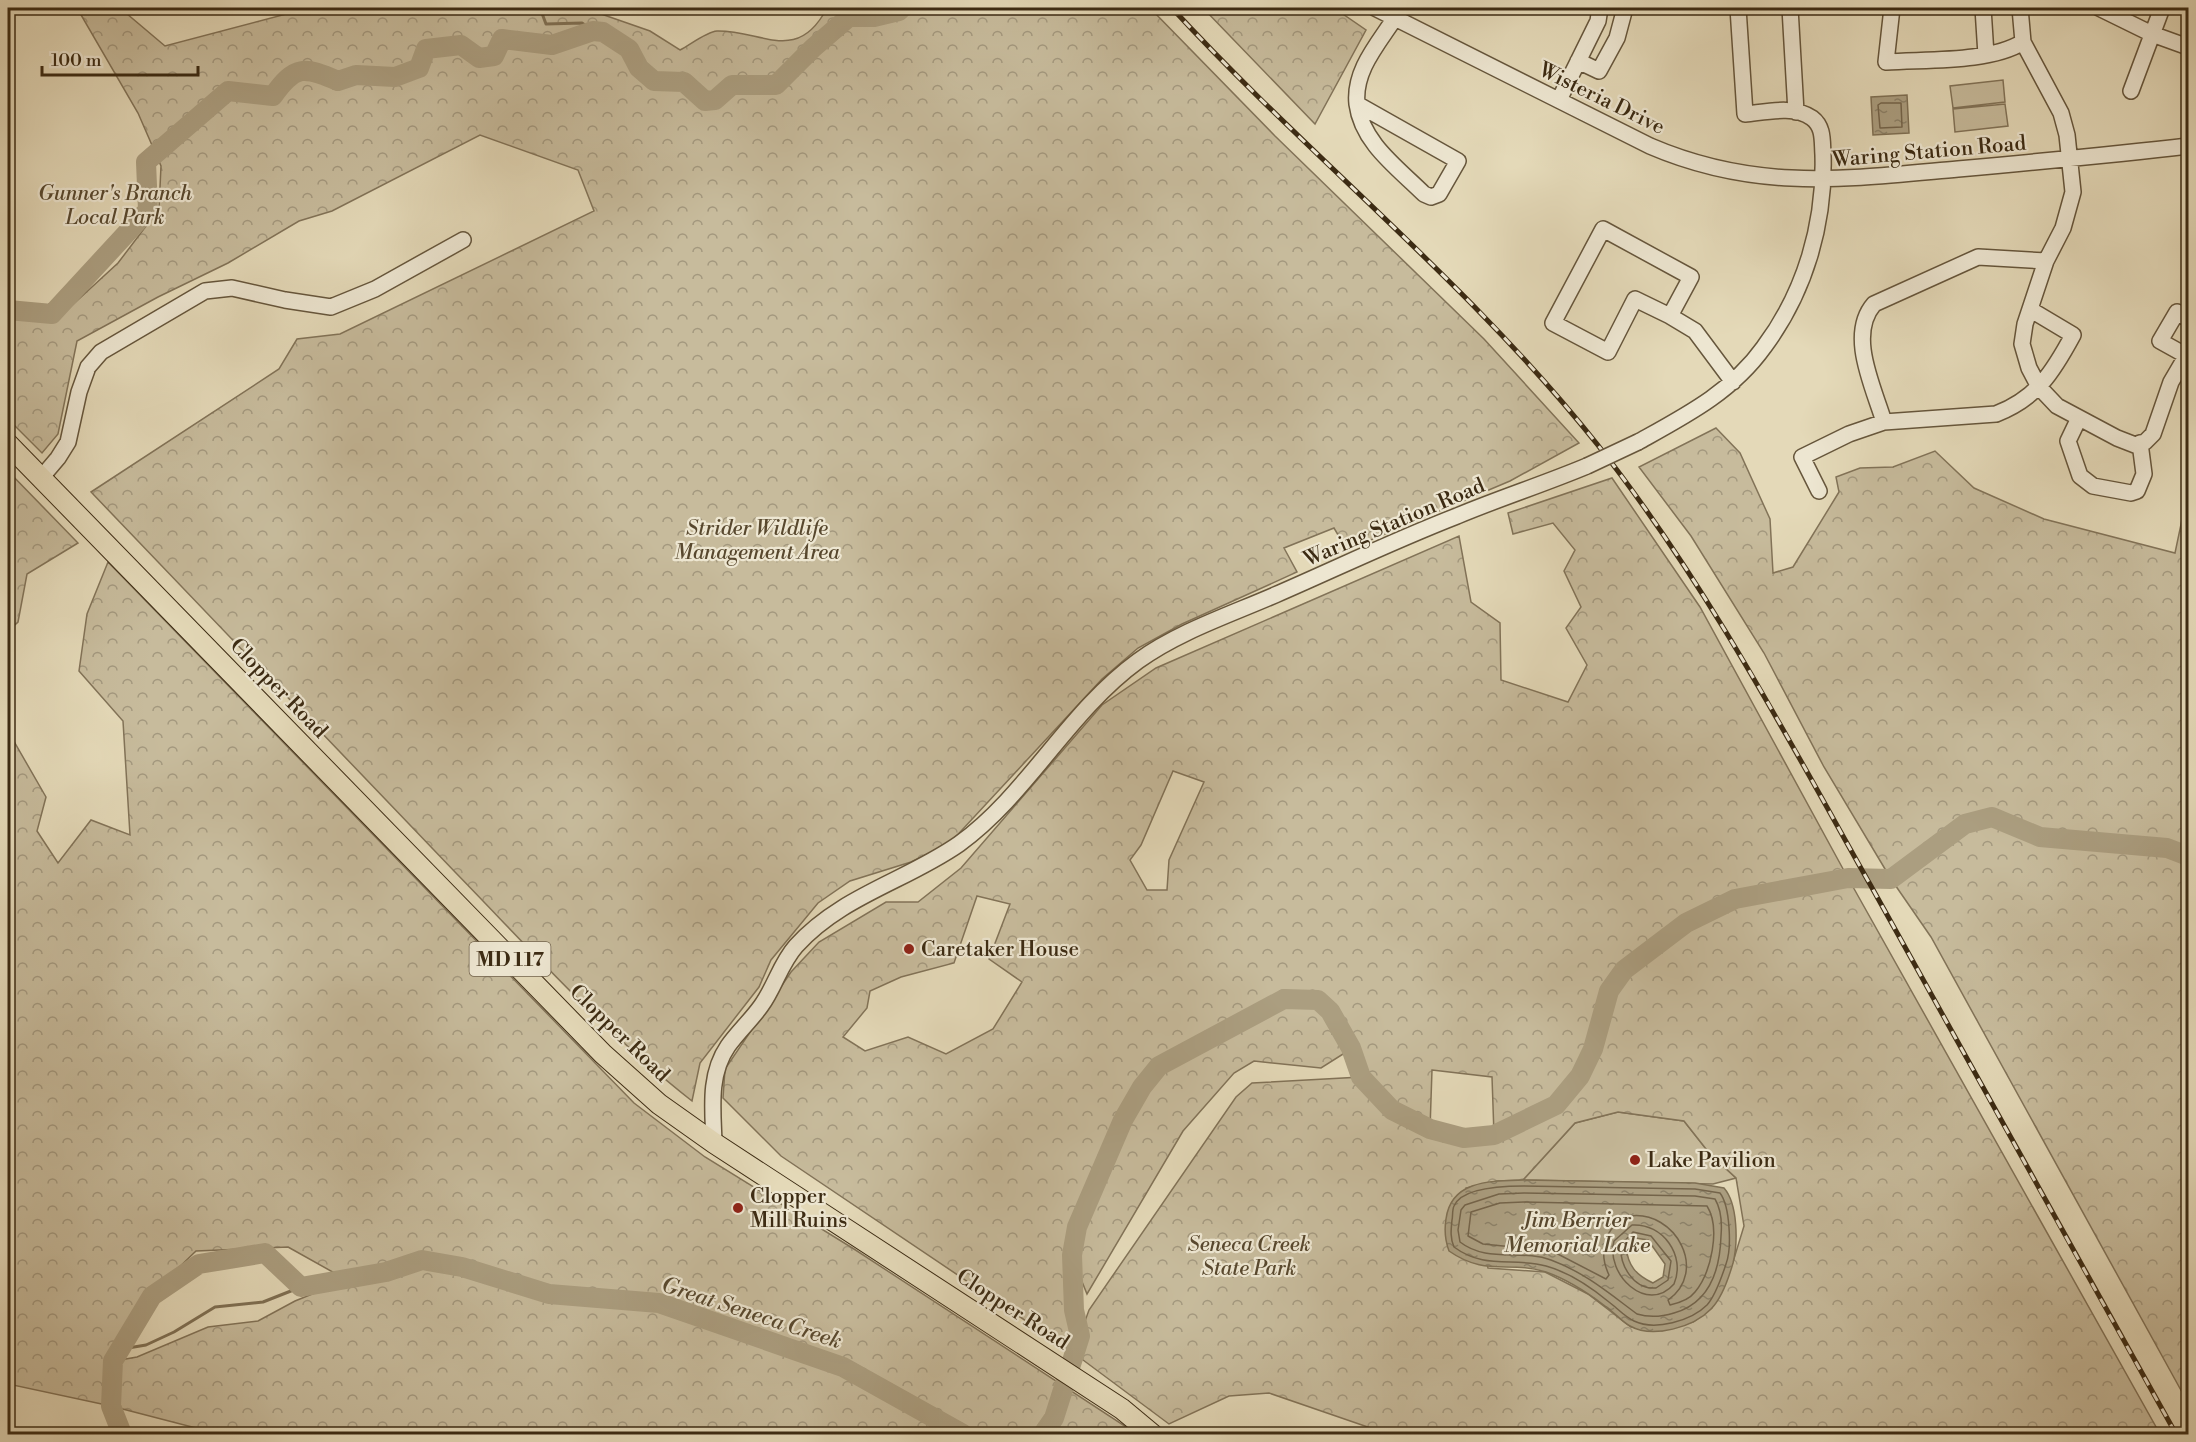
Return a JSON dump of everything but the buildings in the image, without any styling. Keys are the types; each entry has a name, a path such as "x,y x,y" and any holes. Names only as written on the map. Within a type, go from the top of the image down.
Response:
{"main road":[{"name":"Clopper Road","path":"8,444 603,1054 659,1104 714,1143 1122,1409 1152,1434"}],"street":[{"name":"Wisteria Drive","path":"1375,8 1398,13 1559,100 1681,159 1740,174 1824,181"},
{"path":"1559,100 1598,21 1600,8"},
{"path":"1578,61 1599,71 1617,38 1625,8"},
{"path":"1738,8 1745,114 1796,112 1814,119 1821,128 1824,181"},
{"path":"1790,8 1796,112"},
{"path":"1892,8 1886,62 1986,55 2012,49 2023,42"},
{"path":"1983,8 1986,55"},
{"path":"2020,8 2023,42 2056,99 2067,135 2073,192 2063,228 2046,261 2025,324 2022,345 2029,368 2039,387 2056,406 2117,438 2135,445 2140,443 2153,434 2170,382 2188,355 2160,341 2177,312 2188,319"},
{"path":"2099,8 2152,34 2188,47"},
{"path":"2132,91 2162,8"},
{"path":"1357,104 1458,161 1439,194 1431,197 1424,194 1367,136 1359,121 1355,91 1363,68 1398,13"},
{"name":"Waring Station Road","path":"714,1143 712,1098 715,1076 727,1047 761,1006 780,969 796,946 835,912 858,897 943,854 972,833 1001,806 1072,723 1113,681 1140,659 1187,633 1446,520 1587,466 1638,442 1702,406 1732,382 1763,349 1803,279 1816,234 1824,181 2188,146"},
{"path":"1670,316 1691,277 1603,229 1553,322 1608,352 1635,299 1695,331 1732,382"},
{"path":"41,478 68,442 79,392 88,367 101,352 205,291 232,288 331,307 375,289 463,240"},
{"path":"1884,422 1864,355 1862,327 1866,313 1874,304 1978,257 2046,261"},
{"path":"1819,491 1802,457 1849,434 1884,422 1996,414 2008,409 2039,387 2049,378 2073,335 2031,310"},
{"path":"2079,418 2070,434 2068,449 2080,476 2093,486 2131,493 2137,491 2144,474 2140,443"}],"green space":[{"name":"Strider Wildlife Management Area","path":"77,8 120,8 165,46 309,8 584,8 650,31 680,50 703,36 717,31 778,41 791,40 803,36 816,25 827,8 1150,8 1275,136 1484,339 1579,443 1510,481 1347,550 1334,528 1284,548 1297,572 1182,624 1138,648 1102,679 950,843 911,862 850,881 818,903 771,960 759,987 700,1063 692,1101 629,1048 569,990 91,492 279,369 297,339 340,334 594,211 578,170 480,135 332,211 299,221 228,263 158,297 77,341 58,434 42,453 8,419 8,316 56,320 118,263 159,209 161,166 138,113"},
{"path":"1203,8 1334,8 1366,30 1315,124"},
{"path":"2003,80 2005,102 1953,108 1950,86"},
{"path":"2005,104 2008,126 1955,132 1953,109"},
{"path":"1716,428 1740,453 1770,519 1773,573 1793,567 1839,492 1836,477 1860,468 1893,467 1935,451 1974,488 2044,519 2175,553 2188,491 2188,1403 1931,937 1891,879 1824,767 1764,653 1691,536 1639,467"},
{"path":"8,471 78,543 27,574 18,622 8,631"},
{"name":"Seneca Creek State Park","path":"1612,478 1700,607 1848,878 2160,1434 1388,1434 1269,1393 1229,1396 1169,1424 1075,1354 781,1156 723,1098 725,1069 791,972 819,942 886,902 918,902 961,868 1102,705 1156,668 1459,536 1471,602 1500,623 1501,680 1568,702 1587,665 1566,628 1581,607 1564,571 1575,550 1553,523 1513,534 1508,513","holes":["1173,771 1204,782 1169,860 1167,890 1147,890 1130,860 1141,845","977,896 1010,904 989,959 1022,982 993,1029 946,1054 908,1037 865,1051 843,1037 867,1008 870,991 901,977 954,963","1351,1049 1361,1077 1252,1083 1236,1097 1089,1310 1080,1335 1074,1310 1072,1257 1087,1294 1183,1131 1234,1073 1254,1061 1321,1068","1432,1070 1492,1077 1494,1135 1464,1138 1430,1129","1618,1112 1684,1121 1710,1154 1736,1178 1744,1226 1733,1262 1712,1308 1693,1322 1675,1327 1631,1327 1588,1294 1545,1272 1488,1268 1466,1188 1497,1181 1523,1180 1575,1123"]},
{"path":"108,562 634,1103 705,1157 854,1249 1137,1434 219,1434 111,1406 8,1384 8,731 46,797 37,831 58,863 91,820 130,835 123,721 79,671 87,614","holes":["288,1247 347,1280 295,1301 258,1321 208,1327 137,1357 114,1361 138,1307 196,1251"]},
{"path":"1618,1112 1684,1121 1710,1154 1736,1178 1713,1184 1523,1180 1575,1123"}],"water":[{"path":"1907,95 1909,133 1873,135 1871,97"},
{"name":"Jim Berrier Memorial Lake","path":"1511,1180 1695,1183 1724,1188 1729,1195 1734,1213 1736,1245 1731,1269 1718,1300 1704,1315 1684,1326 1661,1331 1639,1330 1627,1324 1584,1291 1554,1275 1520,1267 1475,1264 1449,1251 1445,1223 1449,1206 1456,1197 1474,1185","holes":["1635,1238 1648,1240 1665,1264 1663,1277 1653,1283 1634,1269 1626,1247"]}],"waterway":[{"path":"540,8 546,24 582,23 593,31"},
{"path":"8,310 52,314 148,210 146,162 228,91 273,96 288,78 301,71 317,73 338,81 356,75 395,77 419,68 426,49 461,45 479,58 494,56 502,39 552,45 593,31 603,32 629,49 639,68 654,81 684,82 705,101 715,100 732,85 776,85 813,48 849,17 874,17 899,11 902,8"},
{"name":"Great Seneca Creek","path":"1043,1434 1054,1418 1080,1336 1074,1310 1072,1255 1077,1227 1123,1120 1142,1087 1159,1066 1284,999 1318,1000 1330,1011 1351,1048 1361,1077 1392,1110 1430,1129 1464,1138 1494,1135 1556,1105 1580,1076 1593,1049 1609,991 1624,970 1686,923 1735,899 1848,878 1891,879 1965,824 1992,817 2040,837 2167,848 2188,856"},
{"name":"Great Seneca Creek","path":"122,1434 111,1406 113,1361 152,1296 199,1264 265,1253 301,1287 386,1272 422,1260 462,1267 549,1294 659,1303 843,1367 963,1434"},
{"name":"Great Seneca Creek","path":"122,1349 146,1345 174,1332 215,1307 263,1302 301,1287"}],"railway":[{"path":"1172,8 1224,63 1496,329 1548,385 1636,496 1709,604 1743,660 2176,1434"}],"place":[{"name":"Caretaker House","path":"909,949"},
{"name":"Lake Pavilion","path":"1635,1160"},
{"name":"Clopper Mill Ruins","path":"738,1208"}],"park label":[{"name":"Gunner's Branch Local Park","path":"115,205"}]}
